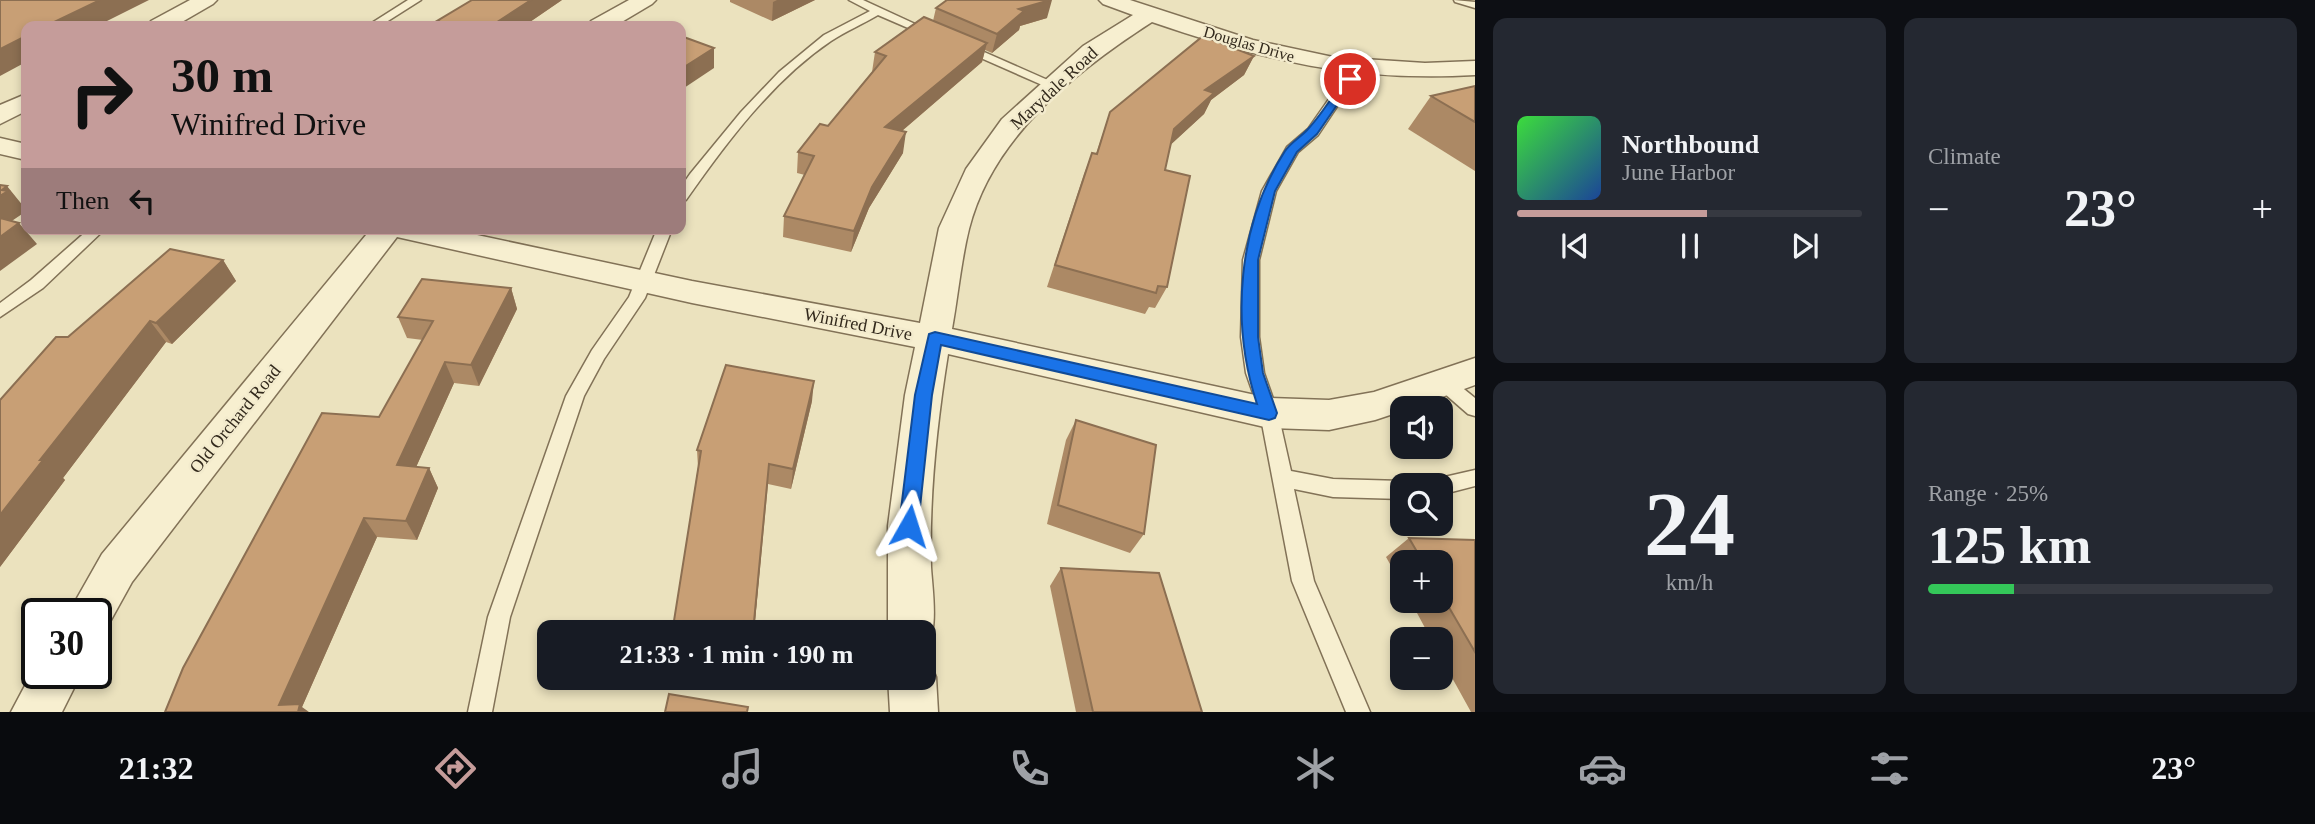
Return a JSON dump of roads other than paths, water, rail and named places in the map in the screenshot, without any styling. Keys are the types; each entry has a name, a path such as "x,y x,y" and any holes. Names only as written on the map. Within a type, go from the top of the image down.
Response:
{"street":[{"path":"168,21 206,0"},
{"path":"608,21 645,0"},
{"name":"Douglas Drive","path":"1110,0 1262,51 1356,69 1430,72 1475,68"},
{"name":"Marydale Road","path":"911,620 909,526 923,395 954,228 976,175 1011,125 1091,51 1150,14"},
{"path":"0,116 21,104"},
{"path":"0,146 21,151"},
{"name":"Old Orchard Road","path":"99,598 117,568 382,235"},
{"name":"Winifred Drive","path":"430,235 645,282 935,338 1269,413 1329,415 1375,406 1475,371"},
{"path":"35,712 48,689"},
{"path":"913,690 914,712"}],"lane":[{"path":"381,21 416,0"},
{"path":"854,0 939,37"},
{"path":"1459,0 1475,5"},
{"path":"686,190 764,95 822,41 878,11"},
{"path":"952,43 1053,85"},
{"path":"1356,69 1312,132 1292,150 1269,191 1251,260 1250,337 1255,373 1269,413 1303,582 1358,712"},
{"path":"0,311 37,285 91,235"},
{"path":"480,712 499,617 556,448 576,396 598,355 645,282 663,235"},
{"path":"1443,382 1475,409"},
{"path":"1283,478 1333,488 1390,490"},
{"path":"1453,484 1475,478"}]}
